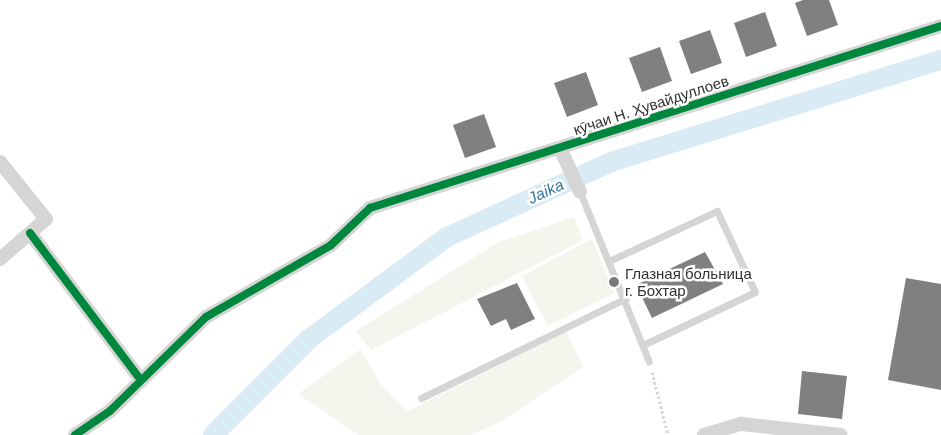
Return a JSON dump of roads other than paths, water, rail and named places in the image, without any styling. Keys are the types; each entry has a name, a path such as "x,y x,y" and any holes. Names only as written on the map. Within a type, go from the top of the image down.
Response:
{"street":[{"name":"кӯчаи Н. Ҳувайдуллоев","path":"140,379 206,317 330,245 370,208 941,26"},
{"path":"560,148 580,192"},
{"path":"0,162 46,219 0,259"},
{"path":"30,232 140,379 110,411 75,435"},
{"path":"704,435 741,424 840,435"}],"lane":[{"path":"580,192 611,260 649,362"},
{"path":"611,260 716,211 755,292 643,344"},
{"path":"421,398 626,298"}],"waterway":[{"name":"Jaika","path":"213,435 309,339 447,237 611,162 941,60"}],"place":[{"name":"Глазная больница г. Бохтар","path":"614,282"}]}
